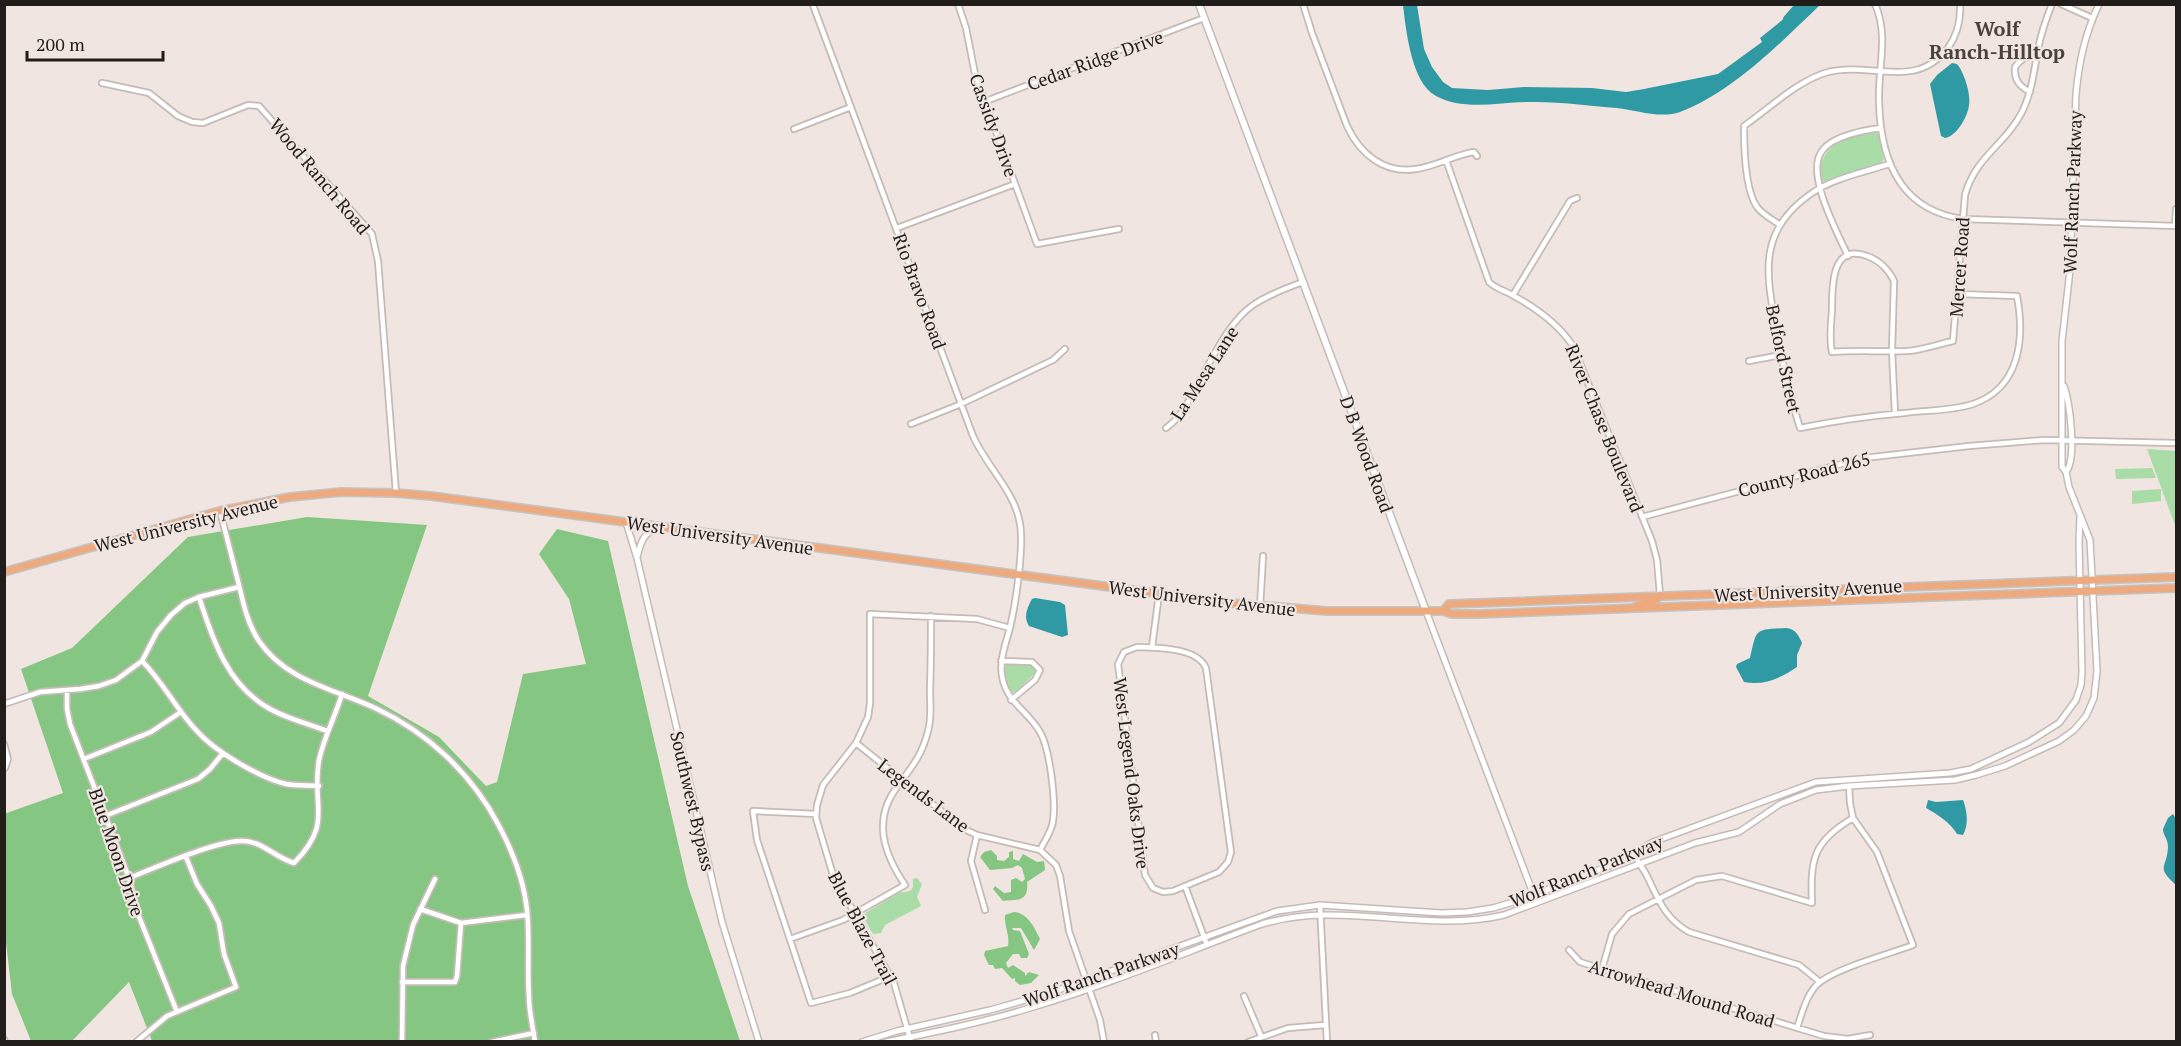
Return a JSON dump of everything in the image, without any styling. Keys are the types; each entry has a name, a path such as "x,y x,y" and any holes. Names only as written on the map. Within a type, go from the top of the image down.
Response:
{"main road":[{"name":"D B Wood Road","path":"1199,4 1426,611"},
{"name":"West University Avenue","path":"4,572 220,511 300,496 341,492 396,493 662,526 1260,607 1327,611 1443,611 1452,614 1478,614 2176,588"},
{"name":"West University Avenue","path":"1443,611 1449,604 2176,577"},
{"path":"1625,609 1656,600 1660,595"},
{"path":"1693,606 1703,599 1727,595"}],"street":[{"name":"Cassidy Drive","path":"958,4 973,66 1037,244 1119,229"},
{"path":"1303,4 1347,126 1364,152 1378,162 1401,169 1417,169 1461,154 1474,152 1477,156"},
{"path":"1875,4 1883,28 1879,100 1881,128 1896,178 1916,201 1942,215 1963,219 2072,223 2176,226 2176,209"},
{"path":"1780,225 1760,210 1752,195 1744,146 1744,126 1805,82 1827,73 1852,69 1900,73 1922,68 1941,56 1950,45 1959,26 1960,4"},
{"name":"Mercer Road","path":"1848,255 1838,264 1834,274 1830,344 1832,352 1918,349 1953,341 1965,195 1976,168 2022,113 2030,92 2037,56 2052,4"},
{"path":"2061,4 2092,18"},
{"name":"Wolf Ranch Parkway","path":"886,1041 910,1039 1011,1014 1089,989 1269,922 1300,915 1458,921 1504,915 1638,863 1695,843 1739,832 1777,806 1812,792 1849,786 1954,780 1976,775 2005,766 2059,741 2078,727 2088,712 2095,692 2094,591 2090,540 2068,488 2066,472 2062,467 2062,341 2072,223 2078,65 2083,44 2099,4"},
{"name":"Rio Bravo Road","path":"813,5 978,447 1004,486 1017,514 1021,542 1010,628 1001,662"},
{"name":"Cedar Ridge Drive","path":"986,101 1204,18"},
{"path":"2030,92 2020,87 2016,81 2015,67 2021,59 2027,56 2037,56"},
{"name":"Wood Ranch Road","path":"102,83 149,93 178,116 192,122 203,123 248,105 260,106 372,234 378,261 396,493"},
{"path":"794,129 851,107"},
{"path":"1881,128 1859,132 1835,141 1822,150 1816,168 1821,188 1848,255 1865,255 1872,258 1891,273 1895,285 1892,351 1895,414"},
{"name":"River Chase Boulevard","path":"1446,160 1476,249 1492,285 1513,295 1558,328 1573,346 1642,517 1657,560 1660,595"},
{"name":"Belford Street","path":"1890,164 1821,188 1799,203 1780,225 1769,256 1767,282 1787,385 1800,428 1835,421 1962,407 1987,398 1998,390 2008,379 2019,354 2020,313 2017,296 1958,294"},
{"path":"897,228 1015,184"},
{"path":"1513,295 1570,201 1576,198"},
{"name":"La Mesa Lane","path":"1166,428 1179,418 1213,357 1238,320 1253,305 1303,282"},
{"path":"911,424 962,404 1053,360 1065,349"},
{"path":"1749,361 1781,355"},
{"name":"Wolf Ranch Parkway","path":"2063,383 2069,407 2071,466 2066,472"},
{"name":"County Road 265","path":"1642,517 1848,461 1969,446 2062,440 2176,443"},
{"path":"220,511 251,628 271,656 297,676 373,707 405,724 437,747 459,768 480,794 499,825 521,879 527,915 529,999 535,1041"},
{"name":"Wolf Ranch Parkway","path":"862,1041 907,1028 1017,1004 1087,981 1269,913 1320,905 1459,912 1493,908 1614,864 1653,842 1811,784 1848,779 1956,772 1978,766 2048,731 2067,714 2080,689 2082,654 2080,516"},
{"name":"Southwest Bypass","path":"626,522 637,558 722,922 759,1041"},
{"path":"637,558 646,533 662,526"},
{"path":"1260,607 1263,556"},
{"path":"4,704 40,692 99,686 116,680 142,661 157,632 185,603 239,587"},
{"path":"1159,594 1152,648 1196,656 1204,663 1207,671 1231,852 1228,862 1219,872 1185,886 1207,945"},
{"path":"199,597 213,639 225,664 251,696 271,710 327,731"},
{"name":"D B Wood Road","path":"1426,611 1537,903"},
{"name":"Blue Blaze Trail","path":"910,1039 891,976 833,875 817,826 816,814 823,785 856,743 870,710 870,614 931,616"},
{"path":"790,939 843,920 905,885 888,856 882,838 882,827 889,800 918,760 929,728 931,616 977,618 1010,628"},
{"name":"West Legend Oaks Drive","path":"1152,648 1129,649 1121,656 1118,663 1145,874 1149,884 1158,890 1168,892 1185,886"},
{"path":"2082,654 2096,654"},
{"path":"142,661 157,677 196,731 213,747 268,779 288,784 318,786"},
{"path":"1011,700 1035,680 1040,670 1032,662 1001,662 1002,679 1011,700 1040,732 1048,752 1053,818 1051,829 1040,850 1052,860 1060,876 1069,931 1087,981 1104,1041"},
{"name":"Blue Moon Drive","path":"67,690 70,724 129,878 138,914 177,1012"},
{"path":"129,878 227,841 258,844 294,863 308,848 318,827 319,763 327,731 342,694"},
{"path":"84,759 151,732 181,712"},
{"name":"Legends Lane","path":"856,743 954,822 977,835 1040,850"},
{"path":"4,744 8,759 5,768"},
{"path":"105,816 198,779 223,753"},
{"path":"2001,756 2005,766"},
{"path":"1797,1028 1807,1001 1820,982 1913,945 1877,852 1853,818 1848,779"},
{"path":"816,814 753,811 757,840 811,1002 850,993 891,976"},
{"path":"1602,969 1612,934 1629,914 1696,880 1722,876 1812,903 1811,883 1814,858 1822,841 1833,830 1853,818"},
{"path":"977,835 971,861 985,910"},
{"path":"1634,853 1657,900 1670,919 1689,932 1798,965 1820,982"},
{"path":"136,1041 167,1016 236,987 224,954 219,924 197,884 186,857"},
{"path":"402,1041 403,966 420,909 435,879"},
{"path":"1320,905 1327,1041"},
{"path":"420,909 461,923 527,915"},
{"path":"402,982 455,981 461,923"},
{"name":"Arrowhead Mound Road","path":"1569,950 1580,962 1797,1028 1836,1039 1870,1035"},
{"path":"1244,996 1261,1036"},
{"path":"1248,1041 1288,1028 1325,1025"},
{"path":"492,1041 534,1033"}],"green space":[{"path":"1876,132 1879,135 1884,159 1881,163 1826,182 1822,181 1820,164 1832,147 1849,138"},
{"path":"2147,449 2176,451 2176,528"},
{"path":"2152,468 2156,478 2116,479 2115,469"},
{"path":"2161,489 2161,501 2132,504 2132,491"},
{"path":"307,517 427,525 368,696 439,737 486,786 497,782 523,674 586,664 569,599 539,554 557,529 608,541 688,886 740,1041 152,1041 129,982 72,1041 31,1041 12,994 4,925 4,814 63,793 21,669 72,648 188,537"},
{"path":"1008,664 1029,664 1035,667 1036,672 1017,691 1012,692 1004,674 1004,667"},
{"path":"991,850 997,856 997,860 1004,861 1009,857 1009,852 1013,851 1013,859 1019,861 1023,854 1037,862 1044,861 1045,870 1027,882 1024,897 1003,901 993,889 995,886 1004,893 1011,892 1011,880 1016,878 1022,882 1025,879 1022,868 1018,865 1012,868 990,870 980,857 984,852"},
{"path":"917,878 922,884 917,897 921,906 885,925 881,933 873,934 863,917 864,914 898,893 910,891 913,887 913,879"},
{"path":"1014,912 1027,918 1040,939 1034,950 1021,928 1012,928 1020,931 1029,954 1027,958 1021,958 1019,954 1013,954 1006,963 1008,968 1013,965 1025,973 1025,976 1029,972 1039,975 1031,983 1020,985 1002,968 995,969 993,965 989,965 984,955 985,951 1008,946 1005,915"}],"water":[{"path":"1403,5 1417,5 1424,49 1432,67 1443,82 1452,88 1488,90 1524,87 1592,88 1626,92 1718,74 1762,42 1760,38 1801,5 1820,5 1755,65 1719,92 1680,112 1664,115 1617,108 1555,103 1472,105 1447,101 1428,89 1415,68"},
{"path":"1952,63 1957,64 1960,68 1968,89 1969,105 1967,115 1961,125 1954,134 1945,138 1941,136 1930,84"},
{"path":"1032,599 1065,605 1068,635 1062,637 1029,626 1026,612"},
{"path":"1786,628 1796,632 1802,643 1797,655 1797,667 1772,680 1758,683 1744,682 1736,667 1737,664 1750,658 1759,632"},
{"path":"1928,800 1936,802 1963,800 1967,818 1963,835 1957,834 1939,816 1926,808"},
{"path":"2173,814 2176,819 2176,885 2164,870 2168,847 2163,829 2168,818"}],"waterway":[{"path":"1787,19 1800,4"}],"district":[{"name":"Wolf Ranch-Hilltop","path":"1997,40"}]}
